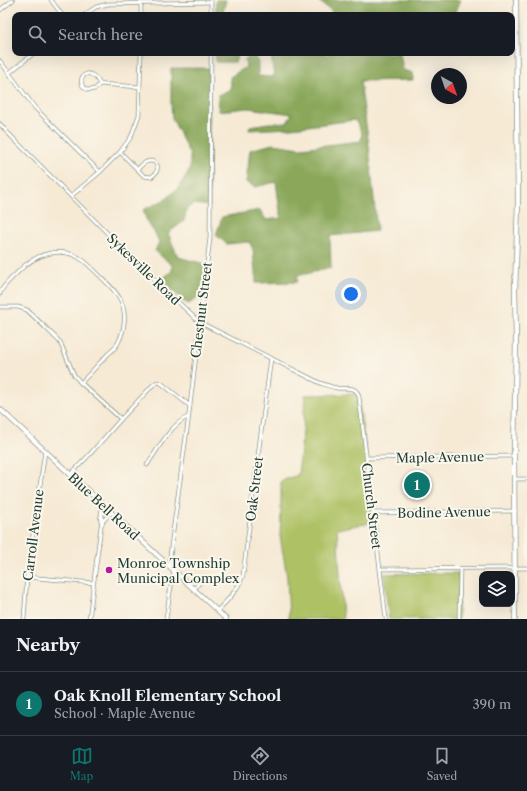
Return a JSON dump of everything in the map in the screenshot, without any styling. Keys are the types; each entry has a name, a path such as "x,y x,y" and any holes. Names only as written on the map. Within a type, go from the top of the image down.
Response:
{"main road":[{"path":"515,22 516,0"},
{"path":"514,56 518,204 515,290 515,619"}],"street":[{"path":"0,10 14,0"},
{"path":"51,0 60,12"},
{"path":"88,12 96,7 108,4 211,1 211,12"},
{"path":"141,3 141,12"},
{"path":"9,73 30,56"},
{"path":"71,196 100,172 120,152 131,137 139,115 141,56"},
{"name":"Chestnut Street","path":"169,566 210,238 211,56"},
{"path":"0,61 35,108 100,172"},
{"path":"100,84 97,77 91,73 84,75 81,82 84,89 88,90 95,89 100,84 140,87"},
{"name":"Sykesville Road","path":"0,124 125,251 199,322 320,383 332,387 352,388 356,390 358,394"},
{"path":"120,152 138,168 144,176 151,177 156,174 158,170 153,161 143,163 138,168"},
{"path":"0,294 18,271 29,262 45,254 64,252 76,256 84,261 112,288 121,300 123,309 124,326 121,336 118,345 81,383"},
{"path":"0,307 18,307 27,310 60,342 74,375 120,419"},
{"name":"Oak Street","path":"217,611 237,589 243,574 271,358"},
{"path":"70,475 153,384 157,382 161,383 190,406"},
{"name":"Church Street","path":"358,394 386,619"},
{"name":"Blue Bell Road","path":"0,409 226,619"},
{"path":"147,465 173,429 183,419 188,417"},
{"name":"Carroll Avenue","path":"24,619 27,577 45,451"},
{"name":"Maple Avenue","path":"366,458 514,456"},
{"path":"514,479 527,479"},
{"path":"89,619 103,505"},
{"name":"Bodine Avenue","path":"373,513 515,511"},
{"path":"102,522 111,513"},
{"path":"380,569 460,570 527,568"},
{"path":"459,619 460,570"},
{"path":"166,619 174,571"},
{"path":"27,577 93,583"},
{"path":"194,589 204,577"}],"green space":[{"path":"216,0 226,0 223,12 215,12"},
{"path":"317,0 461,0 455,12 332,11"},
{"path":"215,56 237,56 235,62 216,62"},
{"path":"250,56 254,56 258,62 258,76 274,77 271,56 401,56 403,70 413,73 413,80 360,81 369,146 377,231 330,236 331,268 297,276 297,282 256,283 253,249 249,242 227,244 216,235 222,217 260,210 266,220 281,218 276,182 255,187 246,182 250,150 273,144 301,148 361,141 362,133 355,120 292,128 249,130 250,126 269,123 287,123 292,114 248,108 219,111 218,95 231,89 230,77 246,67 245,59"},
{"path":"171,68 209,68 209,206 194,204 187,208 184,221 168,233 178,257 205,264 198,297 189,304 183,301 162,279 172,271 172,265 155,251 159,242 155,233 148,224 143,210 166,199 179,187 190,169 190,155 172,118"},
{"path":"358,394 375,522 337,529 343,619 289,619 287,577 280,536 281,481 298,475 303,432 305,395"},
{"path":"459,573 458,619 389,619 384,574"}],"place":[{"name":"Oak Knoll Elementary School","path":"417,485"},
{"name":"Monroe Township Municipal Complex","path":"109,570"}]}
